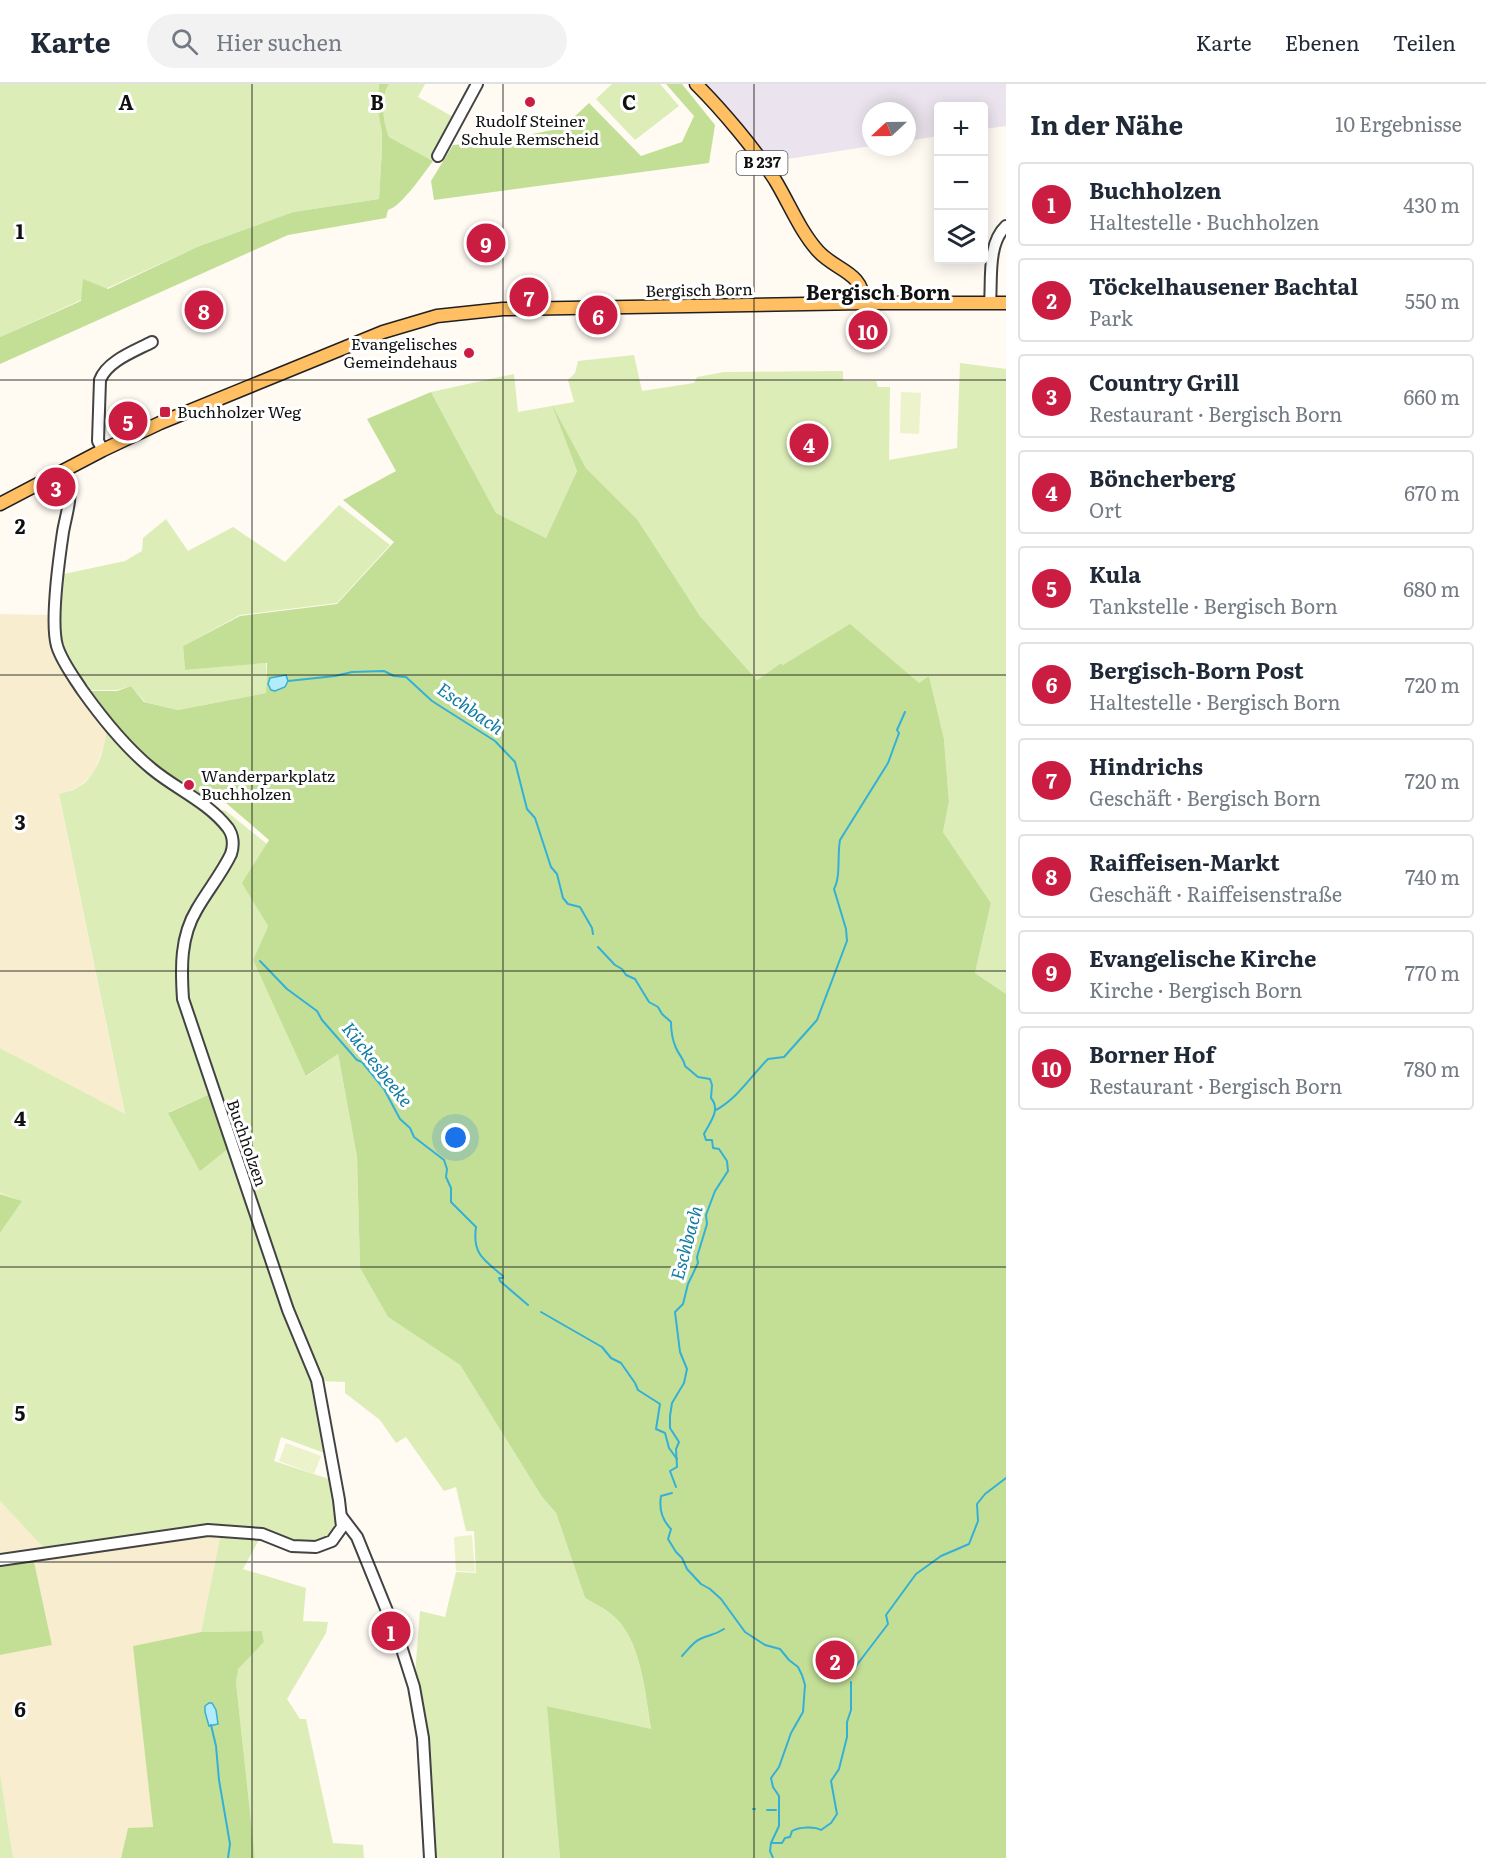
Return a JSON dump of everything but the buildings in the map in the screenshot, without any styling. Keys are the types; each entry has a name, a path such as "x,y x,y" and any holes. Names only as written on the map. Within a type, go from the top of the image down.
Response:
{"main road":[{"name":"B 237","path":"696,84 774,178 816,249 831,263 856,279 862,288 864,303"},
{"name":"Bergisch Born","path":"0,504 103,450 201,405 383,332 437,316 503,309 1006,303"}],"street":[{"path":"438,156 477,84"},
{"path":"990,303 994,245 999,233 1006,226"},
{"path":"103,450 98,441 100,380 103,373 152,342"},
{"name":"Buchholzen","path":"64,470 69,479 71,494 62,544 54,620 58,650 82,689 115,731 151,769 212,812 231,832 233,843 228,861 197,908 188,928 182,955 183,999 284,1297 317,1380 341,1516 357,1537 400,1643 414,1687 423,1738 430,1858"},
{"path":"0,1560 208,1530 262,1534 292,1546 316,1547 328,1544 337,1537 342,1527 341,1516"}],"shaded area":[{"path":"692,84 1006,84 1006,126 988,128 988,102 934,102 934,137 916,140 916,102 862,102 862,147 755,164"},
{"path":"0,614 49,615 49,635 52,648 107,728 106,742 93,774 79,787 59,795 125,1115 0,1048"},
{"path":"0,1501 44,1546 47,1551 0,1557"},
{"path":"221,1532 201,1632 134,1646 153,1828 128,1828 121,1858 13,1858 0,1773 0,1655 52,1645 33,1557"}],"green space":[{"path":"0,84 379,84 377,106 382,148 379,199 293,212 197,247 0,337"},
{"path":"379,84 389,84 384,96 383,110 389,137 433,161 406,196 388,210 386,218 288,235 0,364 0,337 81,301 83,279 108,289 197,247 293,212 379,199 382,133 377,106"},
{"path":"389,84 425,84 418,97 455,118 433,161 389,137 383,110 384,96"},
{"path":"612,84 660,84 679,106 635,140 596,99"},
{"path":"666,84 682,84 715,125 709,163 434,200 431,181 453,145 494,142 557,129 571,120 589,103 641,156 682,142 694,116"},
{"path":"634,355 642,391 694,383 697,377 724,372 843,371 843,381 876,381 878,387 890,387 889,460 957,448 960,363 1006,369 1006,994 975,973 991,903 943,832 949,802 944,739 929,676 920,683 799,656 783,665 781,663 757,680 700,616 637,519 586,468 554,410 577,471 546,538 496,513 431,392 514,374 518,412 574,402 568,380 575,373 578,361"},
{"path":"431,392 496,513 546,538 577,471 552,405 586,468 637,519 700,616 757,680 781,663 783,665 850,624 919,683 929,676 944,739 949,802 943,832 991,903 975,973 1006,994 1006,1858 560,1858 547,1706 651,1729 644,1683 635,1650 620,1623 610,1613 585,1598 556,1513 542,1497 460,1365 388,1317 360,1268 357,1157 338,1054 306,1076 253,960 268,926 242,883 269,840 226,803 199,797 154,768 116,730 88,691 117,691 131,686 144,702 178,710 266,693 267,663 185,670 183,646 240,616 337,604 394,542 343,500 396,471 367,419"},
{"path":"901,392 921,393 919,434 900,433"},
{"path":"339,505 390,545 337,603 240,615 183,646 185,670 266,663 266,693 178,710 145,702 131,686 117,690 88,690 73,669 64,651 59,628 64,574 125,561 142,551 143,538 166,519 188,551 233,527 285,562"},
{"path":"107,728 221,825 228,839 227,853 187,919 179,971 210,1094 169,1112 229,1148 311,1369 327,1454 281,1437 274,1461 332,1480 339,1523 330,1539 310,1546 242,1530 47,1551 0,1501 0,1233 21,1201 0,1193 0,1048 125,1114 59,794 77,788 90,777 99,762"},
{"path":"212,808 226,811 267,844 243,883 268,926 253,960 307,1076 338,1054 357,1157 360,1268 388,1317 460,1365 542,1497 556,1513 585,1598 610,1613 620,1623 635,1651 644,1683 651,1730 548,1706 560,1858 433,1858 415,1674 420,1611 445,1617 456,1572 476,1573 474,1531 466,1531 456,1487 444,1491 406,1437 396,1443 380,1420 345,1393 345,1382 321,1381 296,1321 186,998 185,973 191,928 235,852"},
{"path":"210,1094 229,1148 200,1171 168,1113"},
{"path":"0,1194 22,1201 0,1233"},
{"path":"286,1443 321,1456 314,1474 279,1461"},
{"path":"221,1532 261,1536 243,1569 306,1588 303,1621 328,1622 326,1633 287,1699 300,1719 306,1719 333,1843 363,1845 364,1858 255,1858 236,1682 237,1669 264,1642 262,1631 201,1632"},
{"path":"472,1535 475,1572 456,1571 454,1537"},
{"path":"33,1557 52,1645 0,1655 0,1562"},
{"path":"262,1631 264,1642 238,1669 236,1682 255,1858 121,1858 128,1828 153,1827 133,1646 201,1632"},
{"path":"0,1773 13,1858 0,1858"}],"water":[{"path":"286,675 288,681 285,687 275,691 271,690 268,684 270,678"},
{"path":"212,1703 216,1710 218,1724 209,1726 205,1706"}],"waterway":[{"name":"Eschbach","path":"288,681 352,672 384,671 394,676 406,677 432,701 495,741 515,762 527,809 535,818 551,867 557,874 563,898 568,904 580,907 593,934"},
{"path":"716,1110 737,1093 768,1059 784,1057 817,1020 847,941 846,929 834,889 840,840 888,763 899,733 897,730 905,712"},
{"name":"Eschbach","path":"598,947 626,975 635,979 649,1002 658,1007 671,1022 674,1041 685,1066 698,1077 710,1079 711,1098 715,1112 704,1134 706,1140 712,1140 713,1148 719,1149 727,1161 728,1171 715,1191 706,1215 707,1224 697,1257 698,1263 688,1284 683,1304 675,1312 680,1352 687,1369 684,1383 672,1403 670,1416 670,1428 679,1442 676,1449 677,1467 670,1471 676,1487"},
{"name":"Kückesbeeke","path":"260,961 287,989 317,1011 322,1020 384,1089 400,1119 410,1128 414,1137 444,1160 447,1169 446,1177 451,1188 451,1202 476,1227 476,1244 481,1256 503,1276 499,1278 500,1281 528,1305"},
{"name":"Kückesbeeke","path":"541,1312 602,1347 611,1358 621,1363 638,1390 660,1404 656,1429 665,1433 669,1448 677,1459"},
{"path":"856,1666 888,1624 886,1615 916,1574 941,1556 969,1544 978,1521 977,1504 985,1494 1006,1478"},
{"name":"Eschbach","path":"672,1493 661,1496 660,1505 663,1518 671,1529 668,1539 687,1569 701,1584 721,1599 745,1632 765,1645 780,1649 798,1667 805,1685 803,1712 791,1733 779,1767 771,1778 773,1787 779,1796 779,1826 770,1851 773,1858"},
{"path":"682,1656 697,1640 724,1629"},
{"path":"772,1843 782,1843 785,1838 790,1837 792,1831 798,1829 821,1830 831,1823 837,1814 831,1781 839,1769 847,1737 847,1722 851,1710 851,1682"},
{"path":"211,1725 230,1844 228,1858"},
{"path":"767,1810 776,1810"}],"place":[{"name":"Rudolf Steiner Schule Remscheid","path":"530,102"},
{"name":"Evangelische Kirche","path":"486,243"},
{"name":"Hindrichs","path":"529,297"},
{"name":"Raiffeisen-Markt","path":"204,310"},
{"name":"Bergisch-Born Post","path":"598,315"},
{"name":"Borner Hof","path":"868,330"},
{"name":"Evangelisches Gemeindehaus","path":"469,353"},
{"name":"Buchholzer Weg","path":"165,412"},
{"name":"Kula","path":"128,421"},
{"name":"Böncherberg","path":"809,443"},
{"name":"Country Grill","path":"56,487"},
{"name":"Wanderparkplatz Buchholzen","path":"189,785"},
{"name":"Buchholzen","path":"391,1631"},
{"name":"Töckelhausener Bachtal","path":"835,1660"}],"district":[{"name":"Bergisch Born","path":"878,293"}]}
